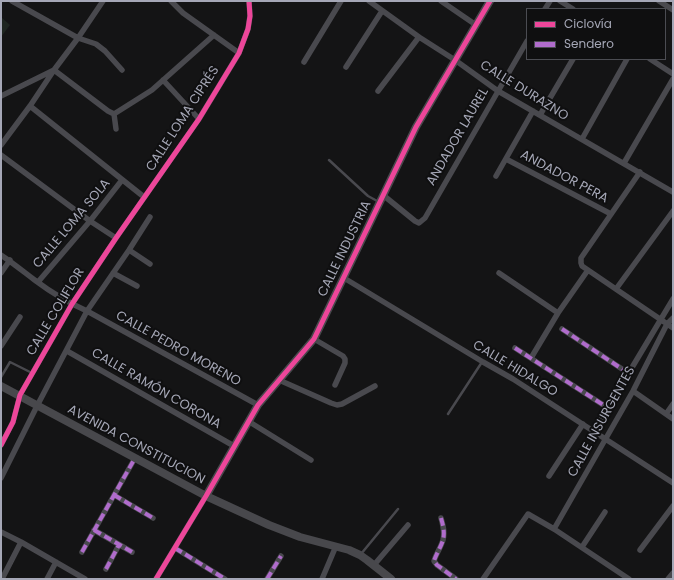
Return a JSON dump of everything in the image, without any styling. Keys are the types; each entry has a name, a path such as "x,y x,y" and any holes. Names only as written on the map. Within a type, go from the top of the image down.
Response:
{"street":[{"path":"12,1 78,38 101,47 122,70"},
{"path":"1,145 103,1"},
{"path":"171,1 183,13 239,53"},
{"name":"CALLE LOMA CIPRÉS","path":"144,197 199,119 239,53 248,29 250,16 249,1"},
{"path":"304,62 341,1"},
{"name":"CALLE DURAZNO","path":"369,1 498,91 673,192"},
{"path":"441,1 476,25"},
{"name":"CALLE INDUSTRIA","path":"206,496 258,405 314,339 416,127 490,1"},
{"path":"560,1 571,8"},
{"path":"662,2 673,10"},
{"path":"346,67 382,11"},
{"path":"114,114 152,90 214,35"},
{"path":"378,91 419,37"},
{"name":"ANDADOR LAUREL","path":"382,198 419,223 424,218 526,43"},
{"path":"540,115 573,60"},
{"path":"582,139 626,60"},
{"path":"652,60 673,74"},
{"path":"1,96 54,70"},
{"path":"54,70 114,114"},
{"path":"624,163 673,79"},
{"path":"163,80 199,119"},
{"path":"30,106 144,197"},
{"path":"496,176 533,111"},
{"path":"114,114 116,129"},
{"path":"1,155 90,221 116,238"},
{"name":"ANDADOR PERA","path":"506,159 611,214"},
{"path":"640,172 581,258 581,263 582,266 673,328"},
{"name":"CALLE LOMA SOLA","path":"38,282 90,221 122,180"},
{"name":"CALLE COLIFLOR","path":"1,445 12,422 20,396 32,373 72,304 144,197"},
{"path":"616,289 673,211"},
{"path":"1,478 87,311 150,217"},
{"path":"129,250 150,264"},
{"name":"CALLE PEDRO MORENO","path":"1,255 10,260 38,282 72,304 258,405"},
{"path":"1,273 10,260"},
{"path":"531,358 558,313 588,270"},
{"path":"113,273 137,286"},
{"path":"498,273 558,313"},
{"name":"CALLE HIDALGO","path":"344,278 482,362 513,378 673,483"},
{"path":"594,431 673,299"},
{"path":"1,346 20,317"},
{"name":"CALLE INSURGENTES","path":"554,529 633,391 667,324 673,318"},
{"path":"562,329 628,373"},
{"path":"314,339 343,356 345,359 345,363 335,385"},
{"path":"515,348 608,408"},
{"name":"CALLE RAMÓN CORONA","path":"67,351 234,446"},
{"path":"279,380 337,405 342,404 375,386"},
{"name":"AVENIDA CONSTITUCION","path":"1,386 206,496 269,525 300,537 349,550 360,555 392,579"},
{"path":"633,391 673,419"},
{"path":"666,414 673,404"},
{"path":"248,421 311,460"},
{"path":"549,476 583,424"},
{"path":"82,552 135,458"},
{"path":"114,495 153,518"},
{"path":"156,579 206,496"},
{"path":"640,550 673,506"},
{"path":"582,547 605,512"},
{"path":"493,579 485,577 528,514 582,547 629,579"},
{"path":"441,518 444,531 443,541 434,561 456,579"},
{"path":"374,565 408,525"},
{"path":"94,530 132,552"},
{"path":"1,532 85,579"},
{"path":"2,579 21,542"},
{"path":"106,569 120,545"},
{"path":"322,579 336,546"},
{"path":"175,548 225,579"},
{"path":"267,579 281,556"},
{"path":"47,579 56,562"},
{"path":"668,579 673,573"}],"lane":[{"path":"329,160 368,196 382,198"},
{"path":"1,377 10,362 32,373"},
{"path":"448,414 482,362"},
{"path":"360,555 398,509"}],"shaded area":[{"path":"1,17 10,25 1,37"}],"marked path":[{"path":"562,329 628,373"},
{"path":"515,348 608,408"},
{"path":"82,552 135,458"},
{"path":"114,495 153,518"},
{"path":"441,518 444,529 444,537 434,561 456,579"},
{"path":"94,530 132,552"},
{"path":"106,569 119,545"},
{"path":"175,548 225,579"},
{"path":"267,579 281,556"}],"cycle path":[{"path":"1,445 13,422 20,395 72,304 199,119 239,53 248,29 250,16 249,1"},
{"path":"156,579 258,405 314,339 416,127 490,1"}]}
